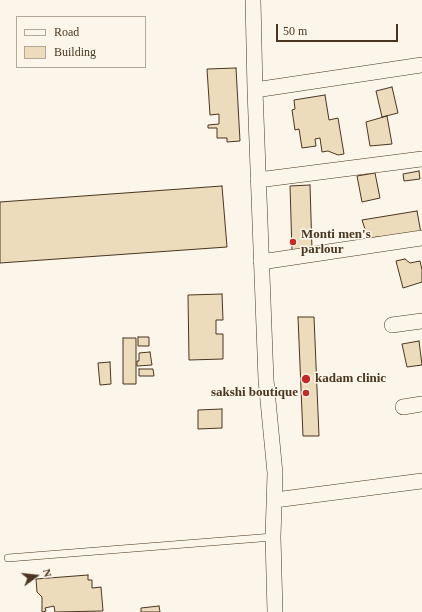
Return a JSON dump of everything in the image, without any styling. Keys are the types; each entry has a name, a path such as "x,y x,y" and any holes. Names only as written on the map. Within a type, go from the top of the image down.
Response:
{"street":[{"path":"253,0 266,380 275,473 273,537 275,612"},
{"path":"255,90 422,65"},
{"path":"258,180 422,159"},
{"path":"262,262 422,238"},
{"path":"392,325 422,321"},
{"path":"403,407 422,404"},
{"path":"275,500 422,481"}],"lane":[{"path":"8,558 273,537"}],"building":[{"path":"236,68 240,141 227,142 227,138 217,138 217,128 208,128 208,125 219,124 219,114 210,115 207,69"},
{"path":"392,87 398,113 382,117 376,91"},
{"path":"325,95 329,120 338,118 344,154 338,155 328,151 322,152 320,138 315,139 316,146 302,148 299,129 295,130 292,110 295,109 294,100"},
{"path":"387,116 392,144 370,146 366,122"},
{"path":"419,171 420,179 404,181 403,174"},
{"path":"375,173 380,198 362,202 357,176"},
{"path":"310,185 312,250 292,251 290,186"},
{"path":"222,186 227,247 0,263 0,202"},
{"path":"417,211 421,233 368,238 362,220"},
{"path":"405,259 410,263 420,261 422,282 403,288 396,261"},
{"path":"222,294 223,320 216,320 216,334 223,334 223,359 189,360 188,295"},
{"path":"298,317 314,317 319,436 303,436"},
{"path":"138,337 149,337 149,346 138,346"},
{"path":"123,338 136,338 136,384 123,384"},
{"path":"419,341 422,365 407,367 402,344"},
{"path":"150,352 152,365 137,366 137,361 139,361 139,353"},
{"path":"110,362 111,384 100,385 98,363"},
{"path":"139,369 153,369 154,376 139,376"},
{"path":"222,409 222,428 198,429 198,410"},
{"path":"88,575 88,580 92,580 92,588 101,587 103,611 55,612 54,606 45,608 46,611 42,612 42,597 37,592 36,579"},
{"path":"159,606 160,612 141,612 141,608"}],"place":[{"name":"Monti men's parlour","path":"293,242"},
{"name":"kadam clinic","path":"306,379"},
{"name":"sakshi boutique","path":"306,393"}]}
